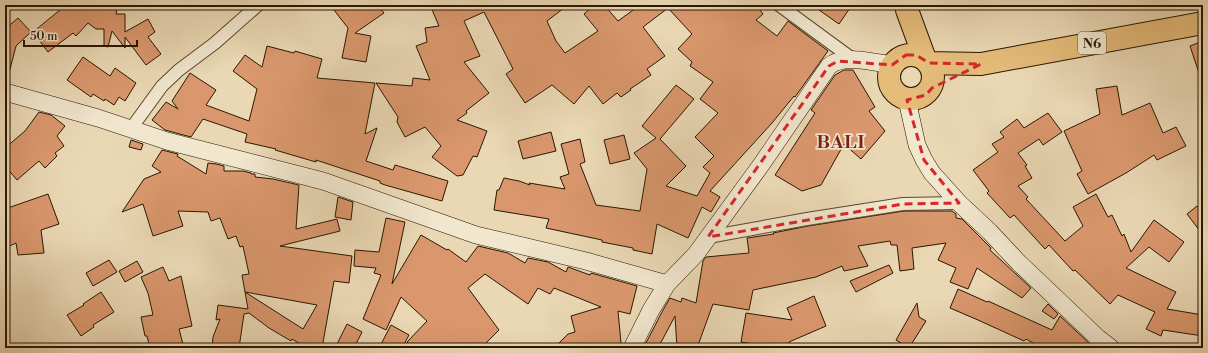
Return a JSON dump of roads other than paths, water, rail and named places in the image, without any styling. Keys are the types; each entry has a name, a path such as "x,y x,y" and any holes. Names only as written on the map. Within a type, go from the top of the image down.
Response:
{"highway":[{"path":"907,7 927,61 933,70 934,79 932,88"},
{"path":"907,7 895,62 889,74 889,82 893,90 899,96 907,100"},
{"name":"N6","path":"895,62 906,55 916,55 927,61 981,64 1203,24"},
{"name":"N6","path":"907,100 917,99 926,95 932,88 981,64"}],"street":[{"path":"779,5 854,60"},
{"path":"130,130 162,86 179,70 215,43 250,7"},
{"path":"632,348 651,310 667,284 696,254 761,165 829,66 838,61 854,60 895,62"},
{"path":"5,92 98,118 130,130 167,141 323,181 476,235 586,261 667,284"},
{"path":"907,100 917,145 932,173 959,203 990,232 1052,296 1111,348"},
{"path":"708,237 806,219 903,204 959,203"}],"district":[{"name":"BALI","path":"841,142"}]}
